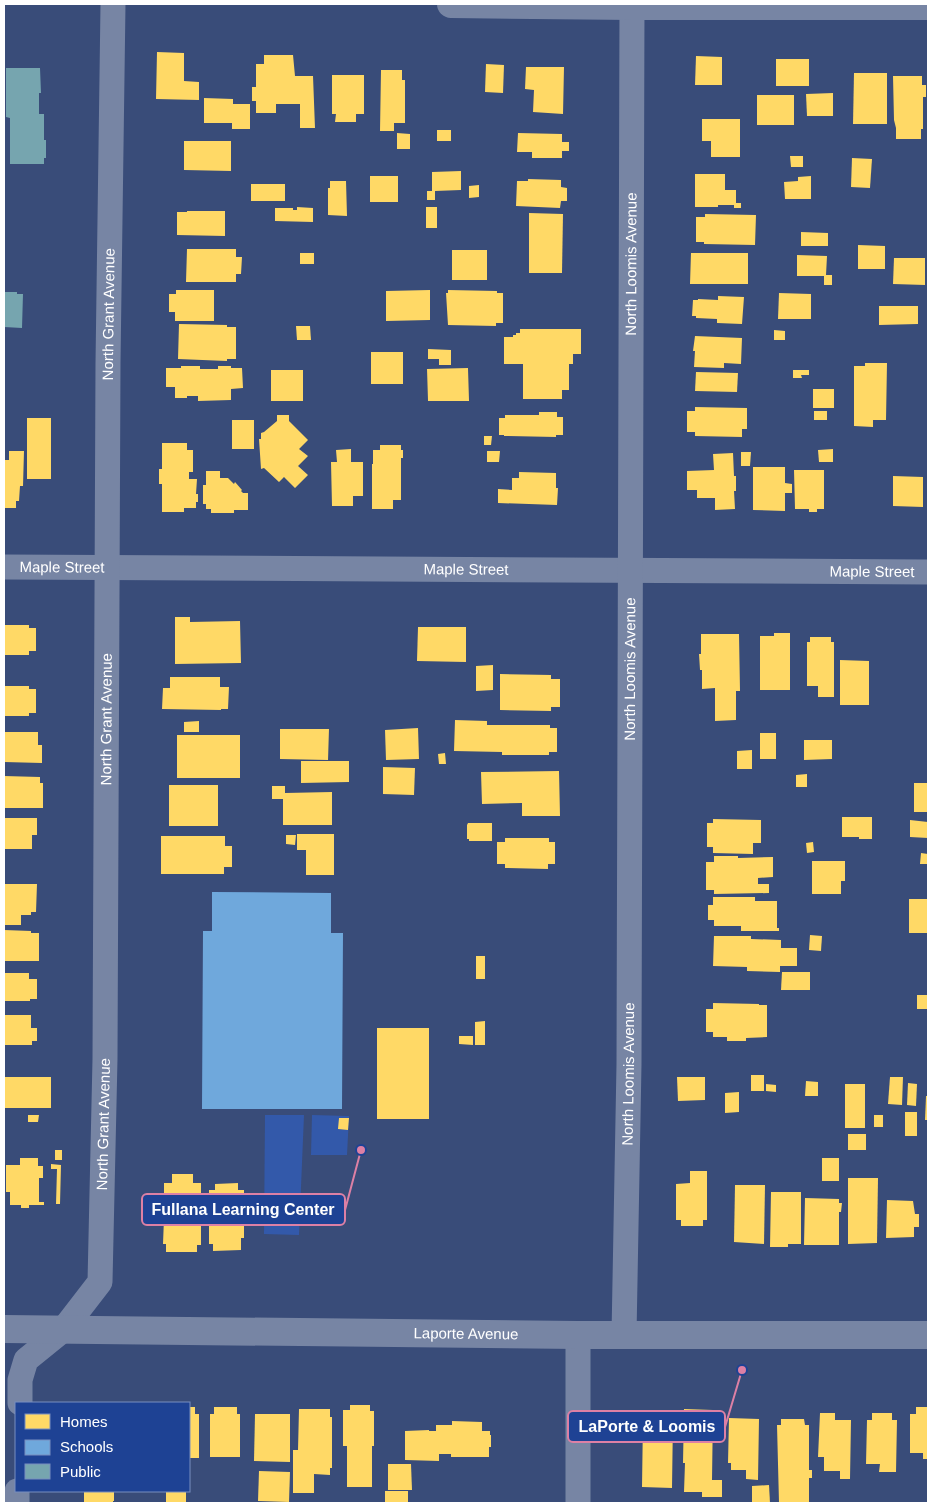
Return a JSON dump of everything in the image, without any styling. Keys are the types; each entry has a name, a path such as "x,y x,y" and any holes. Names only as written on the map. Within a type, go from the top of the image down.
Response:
{"street":[{"name":"North Grant Avenue","path":"20,1402 20,1380 26,1360 63,1330 100,1282 105,1059 108,364 113,4"},
{"path":"451,4 928,6"},
{"name":"North Loomis Avenue","path":"624,1335 629,1064 632,5"},
{"name":"Maple Street","path":"4,567 928,572"},
{"name":"Laporte Avenue","path":"4,1329 578,1335 928,1335"},
{"path":"578,1335 578,1503"}],"shaded area":[{"path":"265,1115 304,1115 299,1235 264,1234"},
{"path":"312,1115 349,1116 347,1155 311,1155"}],"building: Homes":[{"path":"157,52 184,53 184,81 199,82 199,100 156,99"},
{"path":"264,55 293,55 295,76 313,76 315,128 300,128 300,104 276,104 276,113 256,113 256,101 252,101 252,87 256,87 256,64 264,64"},
{"path":"696,56 722,57 722,85 695,85"},
{"path":"776,59 809,59 809,86 776,86"},
{"path":"486,64 504,65 503,93 485,92"},
{"path":"526,67 564,67 563,114 533,112 534,90 525,89"},
{"path":"381,70 402,70 402,80 405,80 405,123 394,123 394,131 380,131"},
{"path":"854,73 887,73 887,124 853,124"},
{"path":"332,75 364,75 364,114 356,114 356,122 335,122 336,114 332,114"},
{"path":"893,76 922,76 922,85 926,85 926,97 923,97 923,129 921,129 921,139 896,139"},
{"path":"833,93 833,116 807,116 806,94"},
{"path":"757,95 794,95 794,125 757,125"},
{"path":"204,98 233,99 233,104 250,104 250,129 232,129 232,123 204,123"},
{"path":"702,119 740,119 740,157 711,157 711,141 702,141"},
{"path":"437,130 451,130 451,141 437,141"},
{"path":"397,133 410,134 410,149 397,149"},
{"path":"518,133 562,134 562,142 569,142 569,151 562,151 562,158 532,158 532,152 517,152"},
{"path":"184,141 231,141 231,171 184,170"},
{"path":"790,156 803,156 803,167 791,167"},
{"path":"852,158 872,159 870,188 851,187"},
{"path":"461,171 461,190 435,191 435,200 427,200 427,191 432,191 432,172"},
{"path":"695,174 725,174 725,190 736,190 736,203 741,203 741,208 734,208 734,205 695,207"},
{"path":"370,176 398,176 398,202 370,202"},
{"path":"811,176 811,199 785,199 784,182 798,181 798,177"},
{"path":"528,179 561,180 561,187 567,188 567,201 561,201 560,208 516,206 517,181 528,181"},
{"path":"330,181 346,181 347,216 328,215 328,188 330,188"},
{"path":"251,184 285,184 285,201 251,201"},
{"path":"479,185 479,197 469,198 469,186"},
{"path":"297,207 313,208 313,222 275,221 275,208 293,208 293,210 297,210"},
{"path":"426,207 437,207 437,228 426,228"},
{"path":"225,211 225,236 177,235 177,212"},
{"path":"529,213 563,214 562,273 529,273"},
{"path":"705,214 756,215 755,245 704,244 704,242 696,242 696,217 705,217"},
{"path":"801,232 828,233 828,246 801,246"},
{"path":"858,245 885,246 885,269 858,269"},
{"path":"187,249 236,249 236,257 242,257 241,274 236,274 236,282 186,282"},
{"path":"452,250 487,250 487,280 452,280"},
{"path":"300,253 314,253 314,264 300,264"},
{"path":"691,253 748,253 748,284 690,284"},
{"path":"797,255 827,256 826,275 832,275 832,285 824,285 824,276 797,276"},
{"path":"894,258 925,258 925,285 893,284"},
{"path":"176,290 214,290 214,321 175,321 175,312 169,312 169,294 176,294"},
{"path":"430,290 430,320 386,321 386,291"},
{"path":"448,290 497,291 497,293 503,293 503,323 496,323 496,326 448,325 446,293 448,293"},
{"path":"779,293 811,294 811,319 778,319"},
{"path":"718,296 744,297 742,324 717,323 717,319 696,318 696,316 692,316 693,300 718,300"},
{"path":"879,306 918,306 918,324 879,325"},
{"path":"179,324 227,325 227,327 236,327 236,359 227,359 227,361 178,359"},
{"path":"296,326 310,326 311,340 297,340"},
{"path":"520,329 581,329 581,354 573,354 573,364 569,364 569,390 562,390 562,399 523,399 523,364 504,364 504,337 513,337 516,333 520,333"},
{"path":"774,330 785,331 785,340 774,340"},
{"path":"695,336 742,338 741,364 724,363 724,368 694,367 695,351 693,351"},
{"path":"428,349 451,350 451,365 439,365 439,359 428,359"},
{"path":"371,352 403,352 403,384 371,384"},
{"path":"865,363 887,363 886,420 873,420 873,427 854,426 854,366 865,366"},
{"path":"181,366 200,366 200,369 218,369 218,366 242,368 243,388 231,389 231,400 198,401 198,396 175,398 175,387 166,387 166,368 181,368"},
{"path":"468,368 469,401 428,401 427,369"},
{"path":"271,370 303,370 303,401 271,401"},
{"path":"793,370 809,370 809,375 801,375 802,378 793,378"},
{"path":"696,372 738,373 737,392 695,391"},
{"path":"813,389 834,389 834,408 813,408"},
{"path":"695,407 747,408 747,429 742,429 742,437 695,436 695,432 687,432 687,411 695,411"},
{"path":"814,411 827,411 827,420 814,420"},
{"path":"539,412 557,412 557,417 563,417 563,435 556,435 556,437 499,435 499,418 505,418 505,415 539,415"},
{"path":"277,415 289,415 289,421 308,440 299,449 308,456 298,466 308,475 295,488 284,477 279,482 264,468 261,469 259,439 261,439 261,433 277,421"},
{"path":"27,418 51,418 51,479 27,479"},
{"path":"232,420 254,420 254,449 232,449"},
{"path":"484,436 492,436 491,445 484,445"},
{"path":"162,443 187,443 187,450 193,450 193,472 189,472 189,479 197,479 196,494 198,494 198,502 196,502 196,508 184,508 184,512 162,512 162,484 159,484 159,469 162,469"},
{"path":"380,445 401,445 401,450 403,450 403,458 401,458 401,500 393,500 393,509 372,509 373,450 380,450"},
{"path":"351,449 351,462 363,462 363,496 353,496 353,506 332,506 331,462 337,462 336,450"},
{"path":"833,449 833,462 819,462 818,450"},
{"path":"9,451 24,451 23,486 20,486 19,501 16,501 16,508 4,508 4,460 9,460"},
{"path":"487,451 500,451 499,462 487,462"},
{"path":"741,452 751,452 750,466 741,466"},
{"path":"733,453 734,476 736,476 736,491 734,491 735,509 715,510 715,498 697,498 697,490 687,490 687,471 714,470 713,454"},
{"path":"753,467 785,467 785,483 792,484 792,493 785,493 785,511 753,510"},
{"path":"794,470 824,470 824,509 817,509 817,512 809,512 809,509 795,509"},
{"path":"206,471 220,471 220,478 228,478 234,484 235,482 243,493 248,493 248,510 234,510 234,513 211,513 211,509 206,509 206,504 203,504 203,485 206,485"},
{"path":"519,472 556,473 556,488 558,488 557,505 498,503 498,489 512,490 512,478 519,478"},
{"path":"893,476 923,477 923,507 893,506"},
{"path":"175,617 190,617 190,622 240,621 241,663 175,664"},
{"path":"4,625 29,625 29,628 36,628 36,651 29,651 29,655 4,655"},
{"path":"418,627 466,627 466,662 417,661"},
{"path":"774,633 790,633 790,690 760,690 760,636 774,636"},
{"path":"701,634 739,634 740,691 736,691 736,720 715,721 715,688 702,689 702,670 700,670 699,654 701,654"},
{"path":"810,637 831,637 831,642 834,642 834,697 818,697 818,686 807,686 807,642 810,642"},
{"path":"840,660 869,661 869,705 840,705"},
{"path":"493,665 493,690 476,691 476,666"},
{"path":"500,674 551,675 551,679 560,679 560,707 551,707 551,711 500,710"},
{"path":"170,677 220,677 220,687 229,687 228,709 162,709 163,688 170,688"},
{"path":"4,686 29,686 29,689 36,689 36,713 29,713 29,716 4,716"},
{"path":"455,720 487,721 487,725 550,725 550,728 557,728 557,752 549,752 549,755 502,755 502,752 454,751"},
{"path":"199,721 199,732 184,732 184,722"},
{"path":"418,728 419,759 386,760 385,730"},
{"path":"280,729 329,729 328,760 280,759"},
{"path":"4,732 38,732 38,745 42,745 42,763 4,762"},
{"path":"760,733 776,733 776,759 760,759"},
{"path":"177,735 240,735 240,778 177,778"},
{"path":"804,740 832,740 832,759 804,760"},
{"path":"752,750 752,769 737,769 737,751"},
{"path":"445,753 446,764 439,764 438,754"},
{"path":"301,761 349,761 349,782 301,783"},
{"path":"383,767 415,768 414,795 383,794"},
{"path":"559,771 560,816 522,816 522,803 482,804 481,772"},
{"path":"807,774 807,787 796,787 796,775"},
{"path":"4,776 40,777 40,783 43,783 43,808 4,808"},
{"path":"914,783 928,783 928,812 914,812"},
{"path":"169,785 218,785 218,826 169,826"},
{"path":"272,786 285,786 285,793 332,792 332,825 283,825 283,799 272,799"},
{"path":"842,817 872,817 872,839 842,837"},
{"path":"4,818 37,818 37,835 32,835 32,849 4,849"},
{"path":"713,819 761,820 761,843 753,843 753,854 713,853 713,847 707,847 707,823 713,823"},
{"path":"910,820 928,822 928,838 910,837"},
{"path":"468,823 492,823 492,841 469,841 467,839"},
{"path":"297,834 334,834 334,875 306,875 306,850 297,850"},
{"path":"286,835 296,835 295,845 286,844"},
{"path":"161,836 225,836 225,846 232,846 232,867 224,867 224,874 161,874"},
{"path":"505,838 549,838 549,842 555,842 555,864 548,864 548,869 505,868 505,864 497,864 497,842 505,842"},
{"path":"813,842 814,852 807,853 806,843"},
{"path":"921,853 928,854 928,864 920,864"},
{"path":"714,856 738,856 738,858 773,857 773,877 758,878 758,884 769,884 769,893 714,894 714,890 706,890 706,862 714,862"},
{"path":"812,861 845,861 845,881 841,881 841,894 812,894"},
{"path":"4,884 37,884 36,912 31,912 31,915 21,915 21,925 4,925"},
{"path":"713,897 755,897 755,901 777,901 777,928 779,928 779,931 741,931 741,926 714,926 714,920 708,920 708,905 713,905"},
{"path":"909,899 928,899 928,933 909,933"},
{"path":"4,930 39,933 39,961 4,961"},
{"path":"810,935 822,936 821,951 809,950"},
{"path":"714,936 751,936 751,939 781,940 781,948 797,948 797,966 780,966 780,972 747,971 747,967 713,966"},
{"path":"476,956 485,956 485,979 476,979"},
{"path":"782,972 810,972 810,990 781,990"},
{"path":"4,973 29,973 29,979 37,979 37,999 30,999 30,1001 4,1001"},
{"path":"917,995 928,995 928,1009 917,1009"},
{"path":"713,1003 767,1005 767,1037 746,1038 746,1041 727,1041 727,1037 713,1037 713,1032 706,1032 706,1009 713,1009"},
{"path":"4,1015 31,1015 31,1028 37,1028 37,1041 32,1041 32,1045 4,1045"},
{"path":"485,1021 485,1045 475,1045 475,1022"},
{"path":"377,1028 429,1028 429,1119 377,1119"},
{"path":"459,1036 473,1036 473,1045 459,1044"},
{"path":"751,1075 764,1075 764,1091 751,1091"},
{"path":"4,1077 51,1077 51,1108 4,1108"},
{"path":"677,1077 705,1077 705,1100 678,1101"},
{"path":"890,1077 903,1077 902,1105 888,1104"},
{"path":"806,1081 818,1082 818,1096 805,1096"},
{"path":"908,1083 917,1084 916,1106 907,1105"},
{"path":"766,1084 776,1085 776,1092 766,1091"},
{"path":"845,1084 865,1084 865,1128 845,1128"},
{"path":"739,1092 739,1112 725,1113 725,1093"},
{"path":"926,1096 928,1096 928,1120 925,1120"},
{"path":"905,1112 917,1112 917,1136 905,1136"},
{"path":"28,1115 39,1115 38,1122 28,1122"},
{"path":"874,1115 883,1115 883,1127 874,1127"},
{"path":"339,1118 349,1118 348,1130 338,1129"},
{"path":"848,1134 866,1134 866,1150 848,1150"},
{"path":"55,1150 62,1150 62,1160 55,1160"},
{"path":"20,1158 38,1158 38,1166 43,1166 43,1178 39,1178 39,1202 44,1202 44,1205 29,1205 29,1208 21,1208 21,1205 10,1205 10,1192 6,1192 6,1165 20,1165"},
{"path":"822,1158 839,1158 839,1181 822,1181"},
{"path":"51,1164 61,1165 60,1204 56,1204 57,1169 51,1169"},
{"path":"690,1171 707,1171 707,1220 703,1220 703,1226 681,1226 681,1220 676,1220 676,1184 690,1183"},
{"path":"172,1174 193,1174 193,1183 201,1183 201,1245 197,1245 197,1252 166,1252 166,1244 163,1244 164,1218 161,1218 161,1194 164,1194 164,1183 172,1183"},
{"path":"848,1178 878,1178 877,1243 848,1244"},
{"path":"238,1183 238,1190 244,1190 244,1206 246,1206 246,1225 244,1225 244,1238 241,1238 241,1250 213,1251 213,1244 209,1244 209,1190 215,1190 215,1184"},
{"path":"735,1185 765,1185 764,1244 734,1242"},
{"path":"771,1192 801,1192 801,1244 788,1244 788,1247 770,1247"},
{"path":"805,1198 839,1199 839,1203 842,1203 841,1212 839,1212 839,1245 804,1245"},
{"path":"887,1200 913,1201 915,1214 919,1214 919,1227 914,1227 914,1237 886,1238"},
{"path":"350,1405 370,1405 370,1411 374,1411 372,1487 347,1487 347,1446 343,1446 343,1410 350,1410"},
{"path":"190,1407 195,1407 195,1414 199,1414 199,1458 190,1458"},
{"path":"214,1407 237,1407 237,1414 240,1414 240,1457 210,1457 210,1414 214,1414"},
{"path":"916,1407 928,1407 928,1459 923,1459 923,1453 910,1453 910,1414 916,1414"},
{"path":"299,1409 330,1409 330,1417 332,1417 332,1468 330,1468 330,1475 314,1474 314,1493 293,1493 293,1450 298,1450"},
{"path":"684,1409 713,1410 712,1480 722,1480 722,1497 702,1497 702,1492 684,1492"},
{"path":"646,1412 669,1412 669,1418 673,1418 672,1488 642,1487 643,1418 646,1418"},
{"path":"820,1413 835,1413 835,1420 851,1420 850,1479 840,1479 840,1471 824,1471 824,1457 818,1457"},
{"path":"872,1413 892,1413 892,1420 897,1420 896,1472 879,1472 880,1464 866,1464 867,1420 872,1420"},
{"path":"255,1414 290,1414 290,1462 254,1461"},
{"path":"729,1418 759,1419 758,1480 746,1479 746,1470 731,1470 731,1463 728,1463"},
{"path":"781,1419 804,1419 805,1425 809,1425 809,1470 812,1470 812,1478 809,1478 809,1503 779,1503 777,1425 781,1425"},
{"path":"452,1421 482,1422 482,1431 490,1431 491,1435 489,1457 451,1457 451,1454 439,1454 439,1461 405,1460 405,1431 436,1431 436,1425 452,1425"},
{"path":"388,1464 411,1464 412,1490 388,1490"},
{"path":"259,1471 290,1472 289,1502 258,1501"},
{"path":"769,1485 770,1503 752,1503 752,1486"},
{"path":"385,1491 408,1491 408,1503 385,1503"},
{"path":"84,1492 114,1492 113,1503 84,1503"},
{"path":"166,1492 186,1492 186,1503 166,1503"}],"building: Schools":[{"path":"212,892 331,893 331,933 343,933 342,1109 202,1109 203,931 212,931"}],"building: Public":[{"path":"6,68 40,68 41,93 39,93 39,114 44,114 44,140 46,140 44,164 10,164 10,118 6,117"},
{"path":"4,292 23,294 22,328 4,327"}],"place":[{"name":"Fullana Learning Center","path":"361,1150"},
{"name":"LaPorte & Loomis","path":"742,1370"}]}
